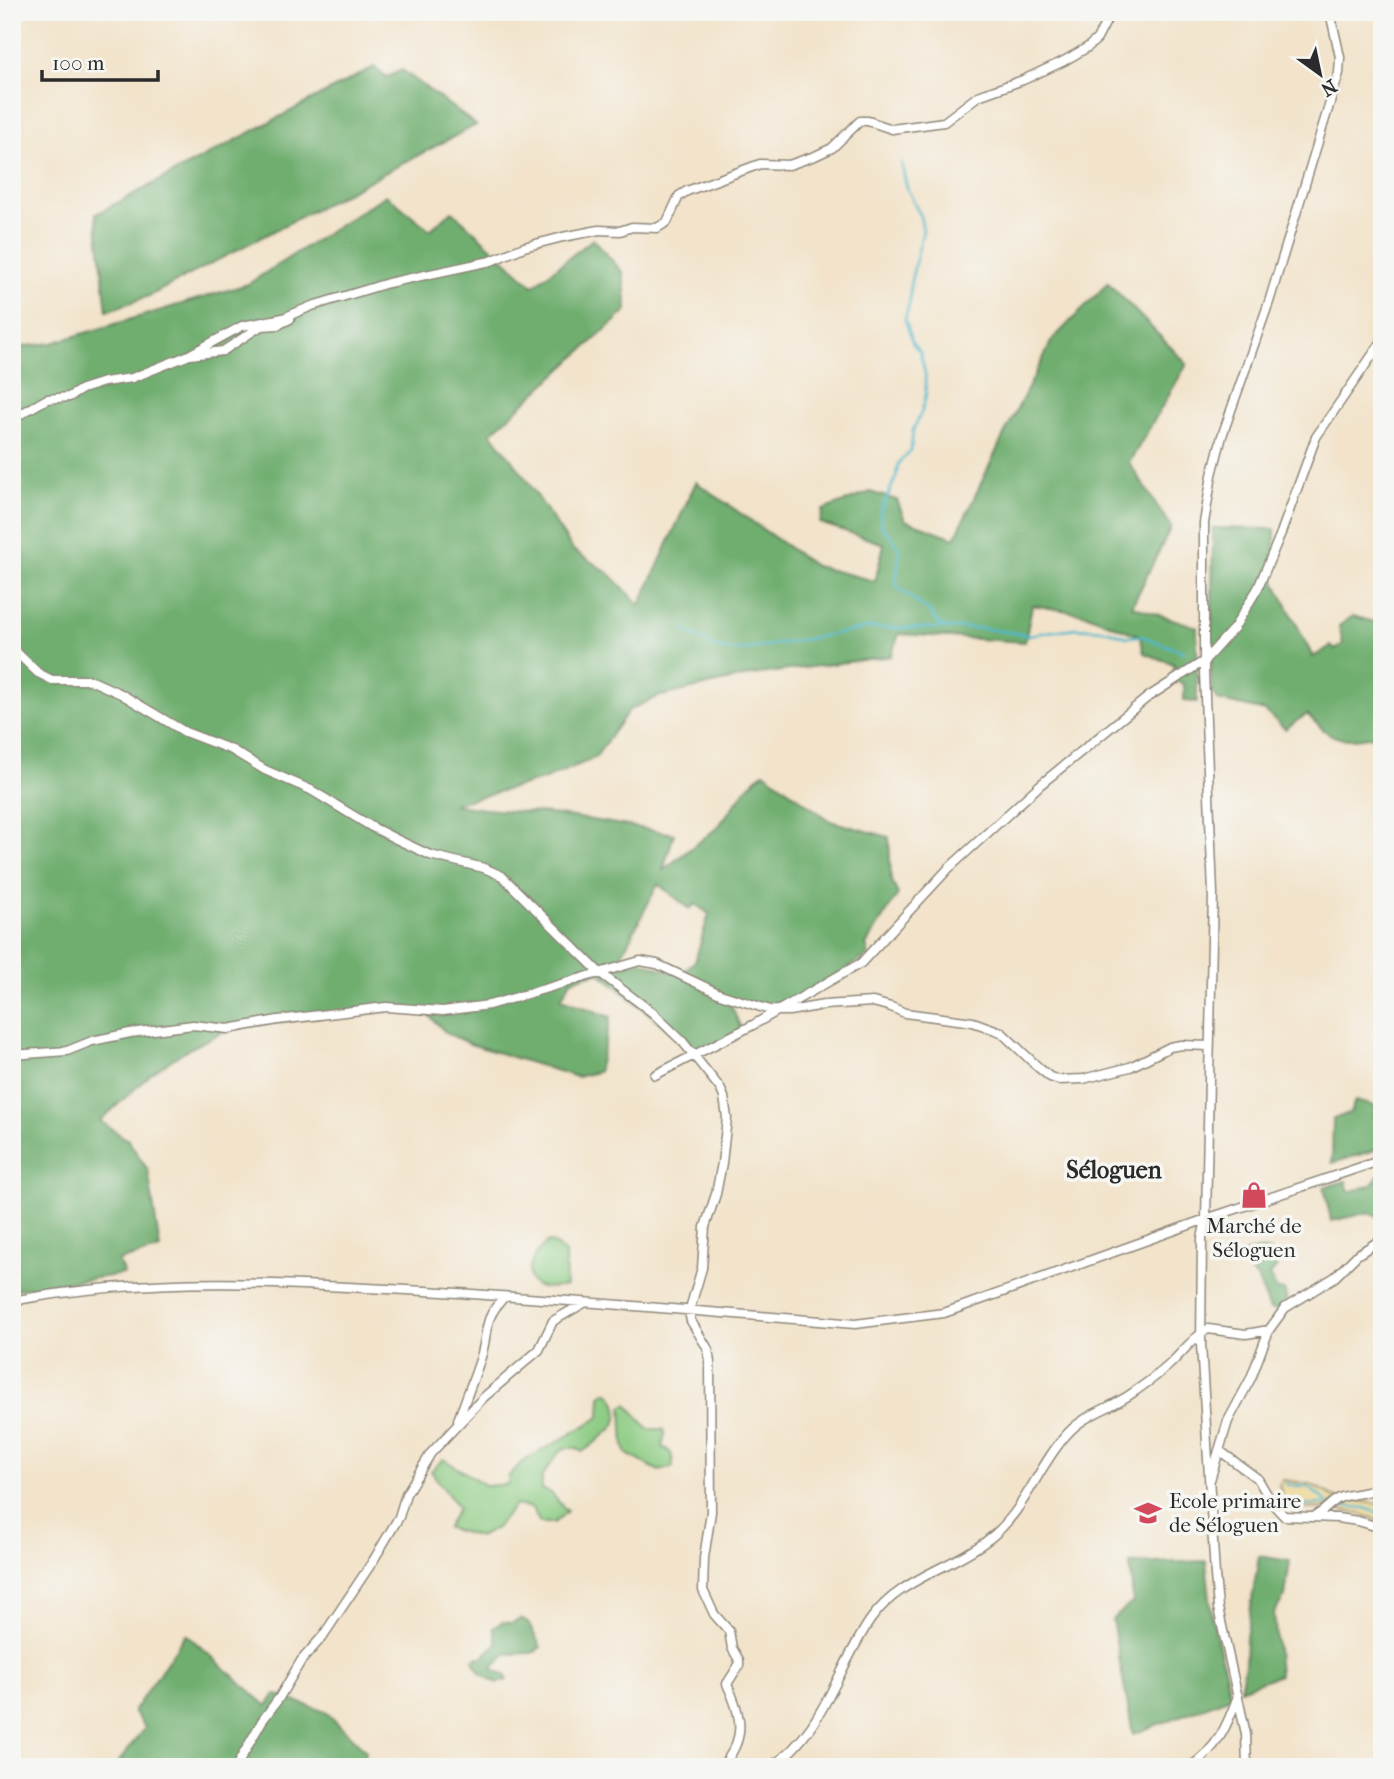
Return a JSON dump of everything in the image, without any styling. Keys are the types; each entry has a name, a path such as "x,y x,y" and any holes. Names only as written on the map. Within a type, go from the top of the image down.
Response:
{"street":[{"path":"12,419 39,402 69,397 82,389 104,382 132,379 187,355 242,326 283,318 388,283 491,261 524,247 564,237 598,230 620,231 632,227 657,229 667,222 679,196 687,191 760,164 789,165 815,156 832,148 860,121 892,129 944,122 978,96 1023,80 1088,47 1097,39 1111,12"},
{"path":"1247,1767 1246,1734 1218,1608 1201,1332 1213,893 1204,661 1204,523 1212,475 1245,366 1269,302 1339,73 1340,57 1330,12"},
{"path":"187,355 223,351 261,326 278,325 300,312"},
{"path":"655,1075 861,963 950,868 1040,785 1148,697 1204,661 1234,628 1258,588 1316,438 1382,341"},
{"path":"12,648 38,673 52,680 90,680 121,694 185,732 232,750 265,770 311,790 398,840 430,855 484,868 502,876 599,972 653,1013 720,1088 727,1118 716,1194 705,1227 702,1268 689,1312 691,1321 708,1349 710,1362 711,1512 704,1558 704,1590 714,1614 729,1631 732,1648 740,1665 727,1684 736,1704 739,1739 730,1758 721,1767"},
{"path":"12,1055 67,1051 92,1041 130,1033 193,1025 228,1029 290,1018 386,1007 455,1010 489,1004 640,961 657,964 728,997 770,1010 873,1002 905,1013 973,1022 1001,1032 1050,1077 1059,1080 1083,1079 1130,1066 1170,1047 1208,1046"},
{"path":"12,1301 130,1286 230,1282 304,1284 855,1324 944,1313 1206,1219 1382,1160"},
{"path":"1209,1484 1228,1421 1251,1378 1269,1330 1285,1308 1335,1277 1357,1255 1382,1239"},
{"path":"456,1426 482,1353 490,1315 504,1297"},
{"path":"236,1767 301,1661 323,1636 374,1558 399,1517 406,1494 431,1453 484,1397 539,1350 549,1326 554,1321 584,1303"},
{"path":"770,1767 800,1740 812,1724 872,1618 883,1606 932,1571 991,1538 1026,1496 1035,1478 1069,1431 1130,1395 1170,1364 1201,1332 1215,1328 1246,1334 1269,1330"},
{"path":"1220,1451 1258,1479 1272,1503 1284,1516 1358,1521 1382,1528"},
{"path":"1310,1518 1322,1513 1340,1497 1359,1494 1382,1485"},
{"path":"1190,1767 1206,1756 1219,1741 1238,1695"}],"green space":[{"path":"374,67 387,77 402,70 476,125 149,296 107,311 96,214"},
{"path":"386,195 430,230 452,211 533,286 593,239 623,273 627,310 491,433 520,470 573,550 610,574 640,605 696,482 815,566 875,581 884,544 820,523 823,510 870,492 897,500 905,520 955,538 1053,339 1108,283 1187,364 1129,463 1171,527 1132,606 1197,627 1197,702 1184,701 1184,684 1173,681 1174,664 1144,653 1140,636 1085,614 1032,605 1025,642 899,634 891,656 752,675 657,697 629,710 595,758 543,780 453,804 566,816 674,834 663,870 718,827 748,786 764,772 830,821 889,837 891,880 898,894 866,945 869,955 778,1010 728,998 742,1031 694,1056 683,1042 599,972 571,980 561,999 611,1017 598,1072 577,1077 470,1044 446,1033 424,1010 386,1007 228,1029 183,1052 151,1074 100,1121 128,1140 148,1170 160,1249 118,1261 124,1274 12,1290 12,348 52,343 248,284","holes":["658,884 690,909 695,904 709,914 695,961 680,975 640,961 616,966"]},
{"path":"1213,528 1275,529 1275,582 1313,657 1331,646 1335,650 1343,644 1339,626 1353,616 1382,624 1382,746 1375,736 1353,739 1337,737 1324,730 1307,714 1285,729 1265,711 1217,700 1211,689"},
{"path":"1355,1101 1375,1106 1374,1116 1382,1115 1382,1148 1332,1163 1333,1119 1350,1113"},
{"path":"1382,1169 1382,1217 1366,1213 1331,1221 1324,1187 1346,1181 1349,1192 1372,1185"},
{"path":"548,1242 565,1253 566,1286 540,1287 532,1282 529,1276 534,1257"},
{"path":"1269,1251 1278,1262 1269,1275 1277,1290 1284,1290 1286,1306 1283,1312 1270,1309 1257,1278 1238,1259 1244,1253"},
{"path":"607,1392 614,1399 617,1408 613,1427 582,1452 577,1448 560,1451 542,1476 542,1489 551,1493 567,1511 554,1523 540,1523 532,1508 515,1505 496,1528 479,1537 447,1528 458,1508 431,1471 443,1459 487,1486 508,1484 508,1477 522,1462 600,1417 601,1396"},
{"path":"627,1404 648,1429 663,1429 665,1434 662,1447 671,1454 673,1467 659,1471 627,1454 624,1447 622,1407"},
{"path":"1259,1556 1290,1561 1285,1596 1274,1613 1279,1675 1240,1689 1245,1664 1246,1637"},
{"path":"1206,1561 1212,1617 1231,1697 1133,1734 1112,1620 1133,1602 1130,1564"},
{"path":"521,1619 528,1623 541,1647 532,1653 506,1654 492,1668 506,1676 507,1680 497,1683 480,1673 473,1661 482,1657 497,1643 493,1628 502,1622 512,1623"},
{"path":"186,1634 267,1706 275,1694 326,1712 366,1751 359,1767 115,1767 145,1727 133,1712"}],"sand":[{"path":"1283,1480 1310,1484 1342,1501 1382,1505 1382,1522 1345,1511 1280,1509 1276,1500 1283,1498 1279,1485"}],"waterway":[{"path":"901,162 907,188 920,215 923,230 905,319 913,344 920,352 926,395 913,430 911,450 898,464 896,477 880,513 882,527 900,551 897,587 948,629"},
{"path":"684,630 719,649 737,651 869,628 980,628 1028,635 1075,628 1106,630 1127,637 1141,636 1184,652"},
{"path":"1286,1484 1307,1486 1328,1503"},
{"path":"1277,1505 1326,1504"},
{"path":"1253,1505 1270,1505"},
{"path":"1333,1505 1365,1508 1382,1514"}],"place":[{"name":"Marché de Séloguen","path":"1254,1195"},
{"name":"Ecole primaire de Séloguen","path":"1148,1513"}],"district":[{"name":"Séloguen","path":"1114,1170"}]}
